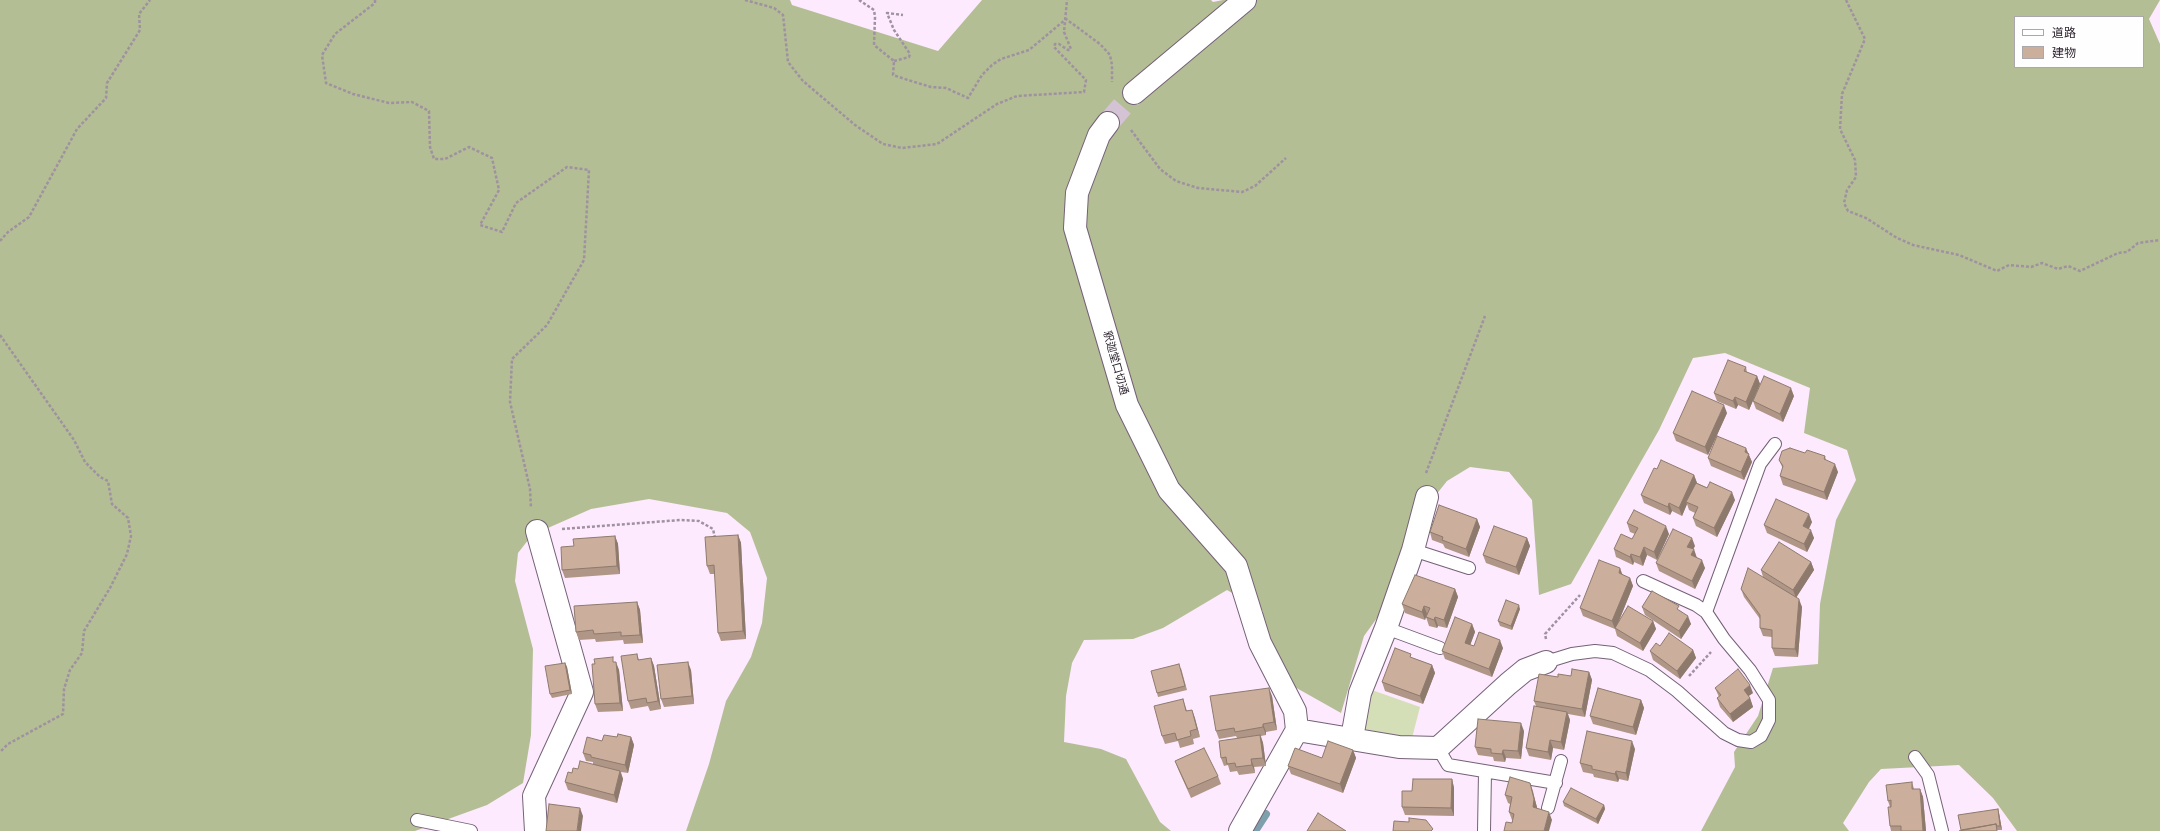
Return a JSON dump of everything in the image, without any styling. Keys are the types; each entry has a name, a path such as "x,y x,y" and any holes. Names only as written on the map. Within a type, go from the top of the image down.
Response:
{"street":[{"path":"1134,93 1246,0"},
{"name":"釈迦堂口切通","path":"1118,125 1099,135 1077,192 1075,228 1128,405 1169,490 1236,566 1241,578 1260,643 1295,711 1297,730"},
{"path":"1352,738 1360,693 1386,628 1413,550 1427,497"},
{"path":"536,831 534,796 582,692 537,531"},
{"path":"1240,831 1297,730 1400,747 1438,748 1525,670 1546,662"}],"lane":[{"path":"1706,612 1760,464 1775,444"},
{"path":"1413,550 1469,568"},
{"path":"1546,662 1572,654 1596,651 1613,653 1649,670 1677,691 1724,733 1738,740 1751,742 1761,736 1769,720 1770,700 1750,670 1724,639 1706,612 1696,605 1643,582"},
{"path":"1386,628 1440,648"},
{"path":"1438,748 1448,765 1556,783"},
{"path":"1915,757 1928,775 1942,831"},
{"path":"1548,808 1561,762"},
{"path":"1484,831 1485,772"},
{"path":"417,820 471,831"}],"path":[{"path":"0,241 8,232 29,217 76,129 106,98 108,83 140,30 139,14 150,0"},
{"path":"376,0 375,3 335,34 322,54 326,83 353,94 390,103 412,102 429,111 430,147 434,159 445,159 469,147 492,158 499,190 480,225 502,232 516,203 567,167 589,170 584,260 547,325 512,359 510,402 530,489 531,508 537,531 680,520 699,521 713,529 716,539"},
{"path":"745,0 774,8 783,15 788,62 803,81 855,125 883,144 902,148 937,144 997,104 1017,96 1084,92 1086,80 1054,47 1055,44 1059,44 1068,50 1071,49 1064,32 1067,0"},
{"path":"859,0 874,10 874,45 894,61"},
{"path":"1846,0 1865,39 1842,94 1840,129 1855,160 1856,177 1847,190 1844,203 1848,211 1866,218 1897,238 1913,245 1959,255 1997,271 2009,265 2031,267 2042,264 2058,269 2068,266 2080,271 2118,253 2128,252 2138,243 2160,240"},
{"path":"894,61 909,57 910,54 894,30 887,12 903,15"},
{"path":"894,61 893,75 931,87 946,88 968,98 982,76 992,65 1001,59 1029,50 1066,19"},
{"path":"1066,19 1100,44 1110,54 1112,65 1112,87"},
{"path":"1118,125 1160,169 1176,181 1198,188 1242,192 1255,186 1286,158"},
{"path":"1427,497 1422,483 1485,316"},
{"path":"0,335 74,440 86,462 100,477 108,481 112,504 128,518 131,536 127,554 107,594 84,631 82,653 70,670 64,689 63,714 8,744 0,752"},
{"path":"1548,641 1545,638 1545,634 1580,595"},
{"path":"1677,691 1695,668 1724,639"}],"green space":[{"path":"0,0 790,0 792,5 938,51 982,0 1211,0 1213,2 1223,0 2160,0 2149,19 2160,44 2160,831 2017,831 1993,798 1959,765 1881,769 1869,782 1843,823 1849,831 1701,831 1735,767 1734,752 1758,716 1773,668 1818,664 1820,604 1836,520 1856,480 1847,450 1804,433 1810,388 1725,353 1693,358 1659,430 1571,584 1539,595 1532,500 1509,472 1470,467 1447,481 1408,530 1385,607 1364,636 1341,713 1293,686 1263,632 1263,611 1227,590 1163,628 1133,639 1084,640 1072,663 1066,696 1064,742 1101,749 1126,759 1160,822 1171,831 686,831 709,764 726,701 751,657 762,623 767,578 750,532 727,513 649,499 591,509 532,535 518,553 515,581 533,649 531,735 523,783 487,805 415,831 0,831"},
{"path":"1369,689 1420,707 1412,738 1363,729"}],"building":[{"path":"1728,360 1746,367 1744,371 1757,376 1746,402 1735,397 1733,401 1714,393"},
{"path":"1764,376 1791,388 1780,414 1753,401"},
{"path":"1692,391 1724,405 1705,447 1673,433"},
{"path":"1717,436 1746,448 1745,452 1749,454 1741,472 1708,458"},
{"path":"1790,448 1805,453 1807,450 1825,456 1824,459 1835,464 1824,492 1780,476 1783,466 1779,460 1782,451"},
{"path":"1661,460 1694,475 1679,508 1669,503 1668,507 1641,495 1654,468 1657,469"},
{"path":"1710,482 1732,492 1714,528 1693,518 1698,507 1686,502 1696,483 1707,488"},
{"path":"1776,499 1809,514 1803,526 1811,530 1804,544 1764,525"},
{"path":"1439,505 1477,519 1466,549 1442,540 1443,537 1430,532"},
{"path":"1634,510 1666,526 1654,552 1644,547 1640,557 1631,554 1630,557 1614,549 1621,534 1632,539 1638,528 1627,523"},
{"path":"1494,526 1527,538 1516,567 1483,555"},
{"path":"1673,529 1692,538 1687,547 1694,549 1691,555 1702,560 1692,581 1656,563"},
{"path":"738,535 743,631 718,633 714,565 707,566 705,537"},
{"path":"615,536 617,566 562,570 561,547 574,546 573,539"},
{"path":"1779,542 1811,562 1793,590 1761,570"},
{"path":"1599,560 1620,568 1619,573 1630,578 1612,621 1580,608"},
{"path":"1748,568 1799,599 1795,649 1772,648 1772,630 1760,628 1760,615 1741,589"},
{"path":"1415,575 1455,589 1444,620 1435,617 1434,620 1426,617 1430,608 1424,606 1422,612 1402,604"},
{"path":"1652,591 1679,606 1677,609 1688,616 1679,631 1642,607"},
{"path":"1506,600 1519,605 1511,626 1498,621"},
{"path":"637,602 640,635 621,636 621,632 594,634 593,630 576,632 574,606"},
{"path":"1628,606 1653,621 1640,643 1615,628"},
{"path":"1455,617 1472,624 1465,643 1474,646 1479,632 1500,640 1489,669 1442,651"},
{"path":"1669,633 1693,650 1677,671 1650,651 1656,643 1660,646"},
{"path":"1395,648 1411,654 1410,657 1432,665 1420,696 1382,682"},
{"path":"637,654 638,660 651,658 658,701 647,703 646,698 628,701 621,656"},
{"path":"613,657 613,662 616,662 620,703 595,704 592,664 595,664 594,659"},
{"path":"688,662 692,696 661,699 657,665"},
{"path":"565,663 570,690 550,694 545,666"},
{"path":"1179,664 1185,686 1157,693 1151,671"},
{"path":"1572,669 1589,672 1582,709 1534,701 1539,674 1558,677 1558,674 1571,676"},
{"path":"1738,669 1750,685 1744,690 1750,698 1730,714 1717,698 1721,695 1715,688"},
{"path":"1269,688 1274,722 1263,724 1263,727 1235,732 1234,728 1216,731 1210,696"},
{"path":"1598,688 1641,700 1633,727 1590,716"},
{"path":"1183,699 1186,711 1192,710 1197,729 1190,731 1191,736 1177,740 1175,733 1162,736 1154,706"},
{"path":"1534,706 1567,712 1561,742 1550,740 1548,752 1526,748"},
{"path":"1478,719 1521,723 1518,751 1503,750 1502,754 1491,753 1491,749 1475,747"},
{"path":"1587,731 1632,741 1626,773 1616,771 1615,774 1592,769 1592,766 1580,763"},
{"path":"618,734 631,737 625,765 591,757 591,755 583,753 587,737 602,741 604,735 617,737"},
{"path":"1260,735 1263,758 1251,759 1252,765 1236,767 1235,763 1227,764 1226,757 1221,758 1219,741"},
{"path":"1328,741 1353,750 1340,784 1288,766 1295,748 1322,758"},
{"path":"1204,748 1218,776 1188,789 1175,761"},
{"path":"580,761 620,771 614,795 565,782 568,772 572,773 573,768 578,769"},
{"path":"1510,777 1530,783 1534,799 1533,807 1549,812 1544,831 1504,831 1506,822 1512,823 1514,814 1509,812 1512,797 1505,795"},
{"path":"1413,779 1452,779 1451,808 1402,807 1402,791 1412,791"},
{"path":"1912,782 1912,789 1920,789 1923,831 1901,831 1901,826 1890,826 1888,807 1891,807 1891,800 1888,801 1886,785"},
{"path":"1571,788 1604,805 1596,819 1563,802"},
{"path":"549,804 580,808 577,831 546,831"},
{"path":"1998,809 2000,826 1997,826 1996,824 1961,830 1958,815"},
{"path":"1318,813 1346,831 1307,831"},
{"path":"1409,818 1426,820 1433,829 1431,831 1393,831 1394,821 1409,822"},
{"path":"1996,824 1997,831 1959,831"}],"waterway":[{"path":"1255,831 1266,814"}],"tunnel":[{"path":"1108,123 1134,93"}]}
